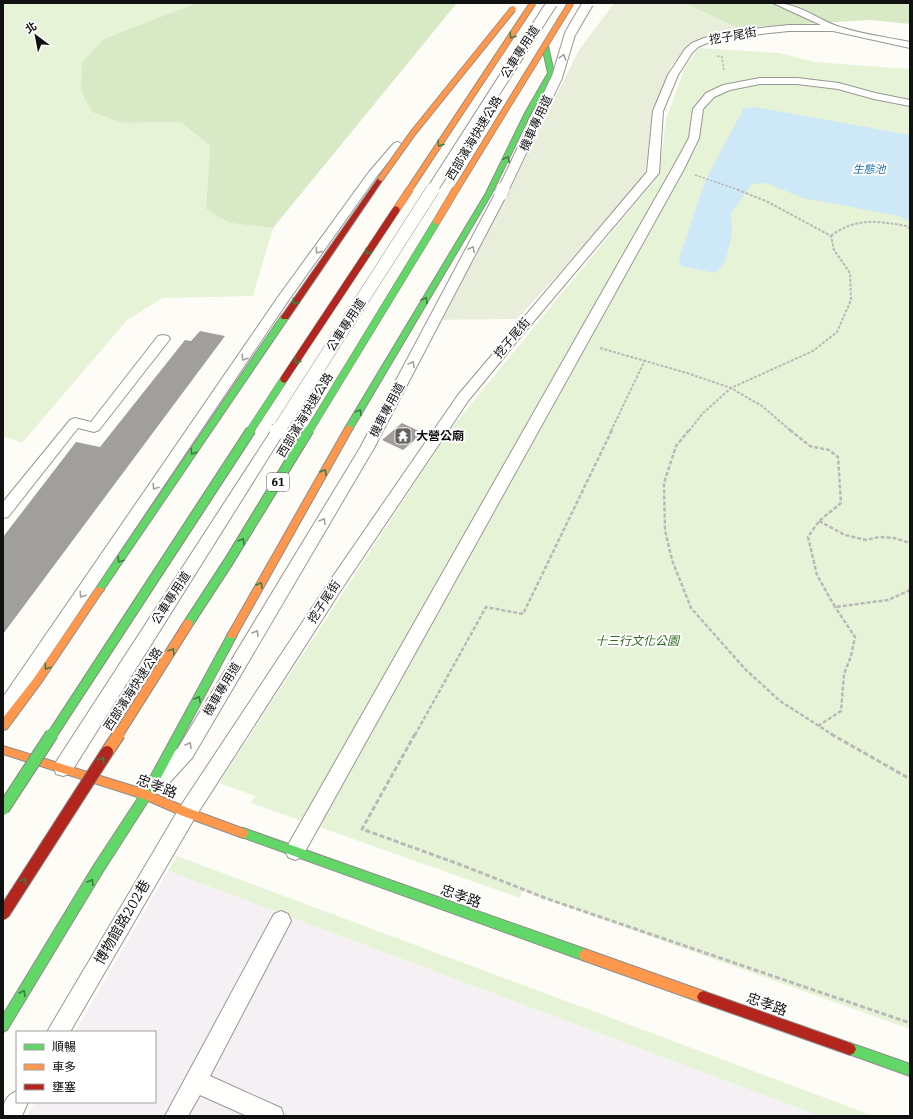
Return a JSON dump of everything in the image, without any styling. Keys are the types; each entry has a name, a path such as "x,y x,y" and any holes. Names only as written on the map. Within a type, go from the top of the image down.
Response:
{"main road":[{"path":"3,726 38,680 208,420 408,140 501,25 516,3"},
{"name":"西部濱海快速公路","path":"3,810 177,542 533,3"},
{"name":"61","path":"545,46 571,3"},
{"path":"3,1026 98,869 146,795 252,598 339,445 489,193 528,113 551,73 545,46"},
{"name":"西部濱海快速公路","path":"3,914 229,562 545,46"},
{"name":"忠孝路","path":"3,750 146,795 187,812 295,851 910,1070"}],"lane":[{"path":"3,711 208,420 283,300 373,174 481,47 516,3"},
{"name":"公車專用道","path":"63,768 552,3"},
{"name":"機車專用道","path":"146,795 184,753 367,448 501,194 557,77 570,34 588,3"},
{"path":"778,3 814,18 833,28"},
{"name":"挖子尾街","path":"187,812 335,586 463,398 518,330 653,173 658,111 673,75 688,52 695,45 707,40 732,34 789,28 833,28 910,45"},
{"path":"295,851 694,138 698,109 710,95 727,87 760,81 797,81 839,86 874,96 910,103"},
{"path":"3,513 75,423 94,428 163,339"},
{"name":"博物館路202巷","path":"59,1031 187,812"},
{"path":"176,1116 281,921"},
{"path":"195,1080 273,1116"},
{"path":"9,1116 17,1103"}],"path":[{"path":"688,52 722,57 727,87"},
{"path":"699,176 768,202 830,236 834,250 850,273 851,300 836,332 813,351 731,388 703,413 676,446 664,483 665,530 672,560 691,608 745,670 780,701 818,726 910,779"},
{"path":"830,236 840,228 858,222 879,221 907,226 910,229"},
{"path":"580,343 645,360 731,388 762,406 810,446 830,450 838,457 841,503 819,521 808,537 817,575 855,637 851,656 844,674 841,711 818,726"},
{"path":"645,360 523,614 486,607 362,829 464,866 545,898 910,1023"},
{"path":"819,521 845,535 866,540 879,537 894,538 910,543"},
{"path":"835,606 888,600 910,590"}],"shaded area":[{"path":"168,871 820,1116 27,1116 34,1103 156,1103 156,1031 76,1031"}],"green space":[{"path":"3,3 197,3 167,15 124,123 181,122 210,146 206,209 229,223 273,228 253,296 163,298 127,320 22,443 3,436"},
{"path":"197,3 457,3 273,228 229,223 206,209 210,146 181,122 124,123 92,112 81,91 82,62 104,39"},
{"path":"614,3 683,3 738,28 690,43 671,66 652,117 646,171 623,203 517,319 430,320 509,190 579,50"},
{"path":"683,3 910,3 910,24 870,20 738,28"},
{"name":"十三行文化公園","path":"699,48 779,53 814,62 910,69 910,1029 523,891 520,898 251,803 255,796 219,783 448,432 659,175 666,119 685,67"},
{"path":"177,856 874,1116 820,1116 168,871"}],"water":[{"name":"生態池","path":"755,107 910,135 910,222 899,216 803,198 766,183 752,184 731,213 732,235 725,262 715,273 681,266 679,258 706,179 744,108"}],"building":[{"path":"200,331 225,336 3,634 3,537 76,442 100,447 185,340 191,341"},
{"name":"大營公廟","path":"402,423 423,433 403,450 382,440"}],"traffic: fast":[{"path":"349,428 489,193 528,113 551,73 545,46"},
{"path":"188,624 229,561 437,221"},
{"path":"99,590 285,317"},
{"path":"3,809 284,379"},
{"path":"3,1026 98,869 146,795 232,635"},
{"path":"243,833 585,955"},
{"path":"850,1049 910,1070"}],"traffic: slow":[{"path":"396,210 533,3"},
{"path":"437,221 571,3"},
{"path":"381,178 413,133 513,9"},
{"path":"232,635 349,428"},
{"path":"3,726 38,680 99,590"},
{"path":"107,752 188,624"},
{"path":"3,750 146,795 187,813 243,833"},
{"path":"585,955 703,997"}],"traffic: jam":[{"path":"285,317 381,178"},
{"path":"284,379 396,210"},
{"path":"3,914 107,752"},
{"path":"703,997 850,1049"}],"place":[{"name":"大營公廟","path":"403,436"}]}
